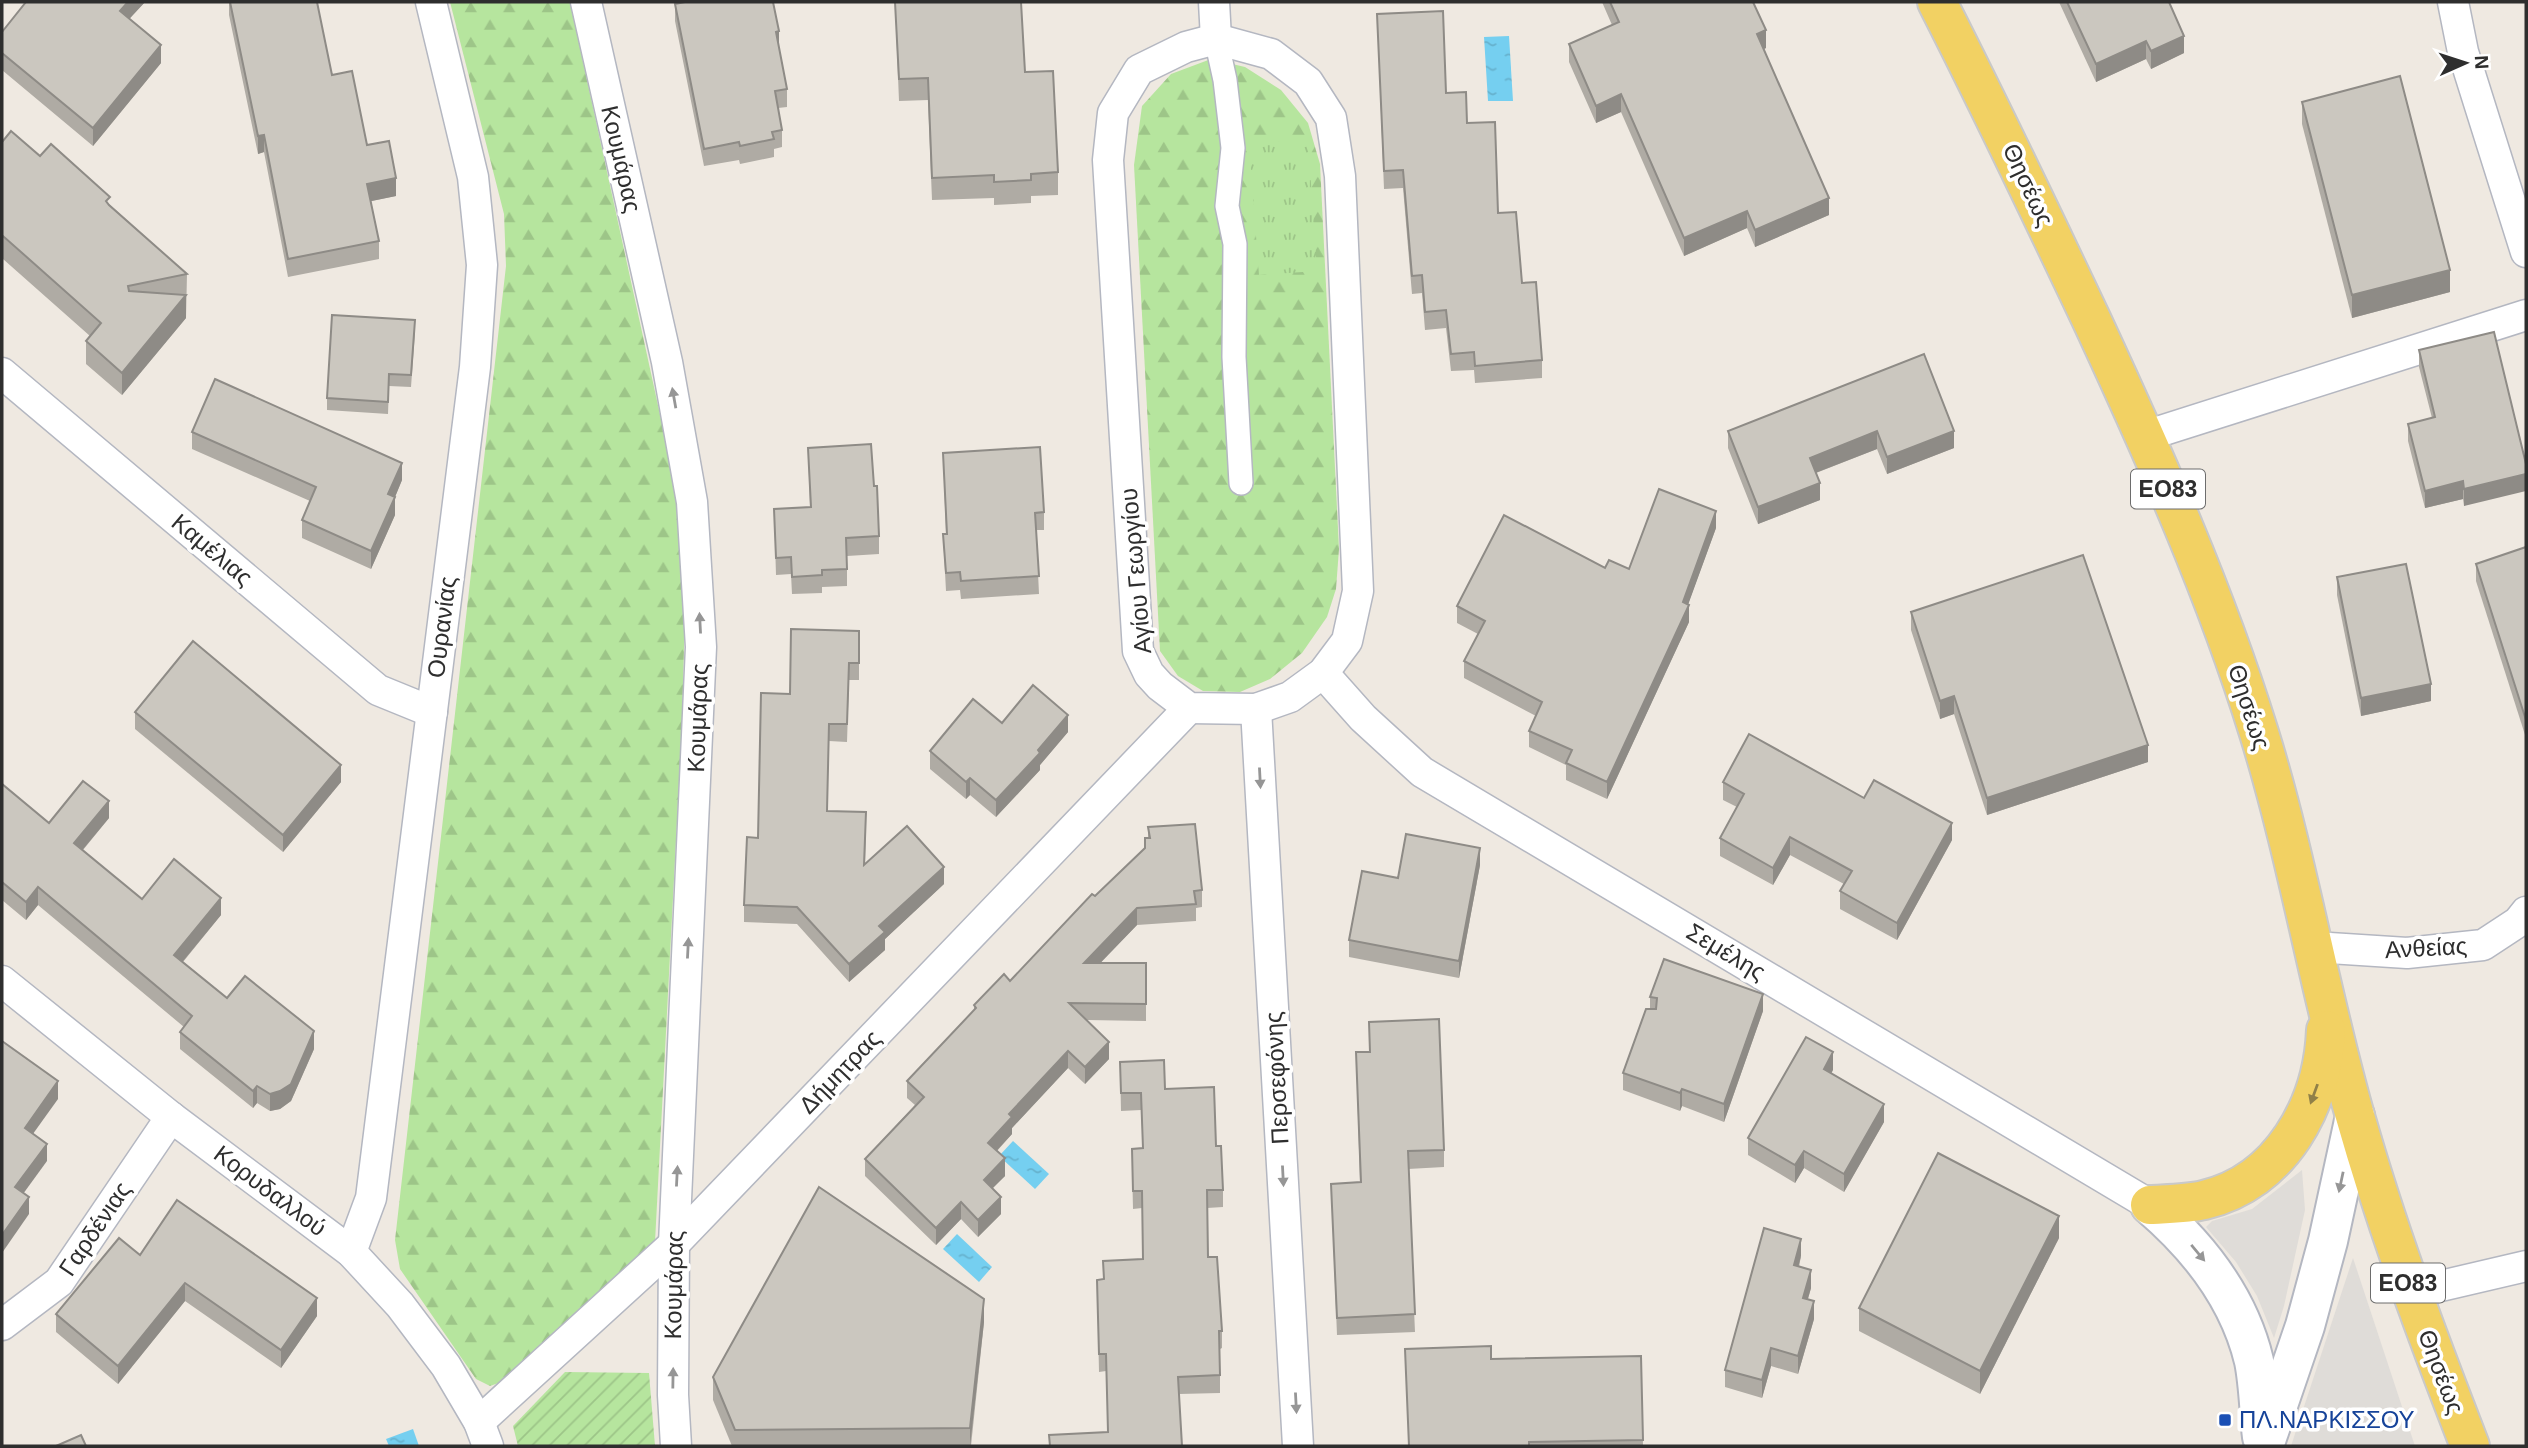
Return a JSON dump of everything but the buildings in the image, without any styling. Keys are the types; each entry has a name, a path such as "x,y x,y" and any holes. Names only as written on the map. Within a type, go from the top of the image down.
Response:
{"main road":[{"name":"Θησέως","path":"1937,2 2003,130 2146,436 2216,604 2259,734 2355,1116 2411,1293 2470,1446"},
{"path":"2150,1205 2204,1200 2237,1187 2269,1167 2296,1130 2314,1098 2325,1052 2328,1003"},
{"path":"2263,1446 2305,1326 2328,1241 2355,1116"},
{"path":"2150,1205 2179,1230 2216,1274 2240,1317 2254,1363 2263,1446"}],"street":[{"name":"Ουρανίας","path":"351,1252 371,1198 475,367 482,265 473,177 431,2"},
{"name":"Κουμάρας","path":"586,2 667,362 692,502 701,647 674,1244 673,1395 676,1446"},
{"path":"1214,2 1216,39 1225,80 1233,148 1227,206 1235,244 1234,358 1241,484"},
{"path":"2453,2 2463,52 2526,252"},
{"path":"1189,708 1256,709 1290,697 1323,673 1347,641 1358,592 1340,176 1331,118 1308,82 1271,54 1216,39"},
{"name":"Αγίου Γεωργίου","path":"1189,708 1149,674 1138,651 1108,160 1113,113 1139,71 1186,47 1216,39"},
{"path":"2146,436 2526,315"},
{"name":"Καμέλιας","path":"2,373 378,690 432,712"},
{"name":"Σεμέλης","path":"1323,673 1363,718 1422,772 2150,1205"},
{"name":"Δήμητρας","path":"483,1434 674,1244 1189,708"},
{"name":"Περσεφόνης","path":"1256,709 1298,1446"},
{"name":"Ανθείας","path":"2314,947 2407,953 2483,945 2518,922 2526,912"},
{"name":"Κορυδαλλού","path":"2,981 171,1117 351,1252 400,1304 446,1366 483,1434"},
{"name":"Γαρδένιας","path":"2,1325 59,1282 171,1117"},
{"path":"2411,1293 2526,1266"}],"green space":[{"path":"450,2 570,2 678,497 686,569 682,726 655,1242 504,1381 490,1386 476,1379 400,1269 395,1240 506,266 504,214"},
{"path":"1211,59 1245,67 1281,90 1308,123 1320,164 1339,549 1336,589 1327,617 1302,653 1270,679 1240,692 1203,691 1178,676 1160,651 1134,165 1142,106 1171,74"},
{"path":"1308,140 1317,271 1259,275 1249,144"},
{"path":"565,1372 649,1373 655,1446 518,1446 513,1426"}],"shaded area":[{"path":"2302,1170 2305,1210 2284,1306 2274,1338 2257,1296 2236,1262 2206,1227 2212,1221 2252,1209"},
{"path":"2353,1258 2415,1446 2291,1446"}],"water":[{"path":"1509,36 1513,101 1488,101 1484,37"},
{"path":"1013,1141 1049,1174 1035,1189 999,1156"},
{"path":"957,1234 992,1267 979,1282 943,1249"},
{"path":"413,1429 419,1446 389,1446 386,1439"}],"place":[{"name":"ΠΛ.ΝΑΡΚΙΣΣΟΥ","path":"2225,1420"}]}
